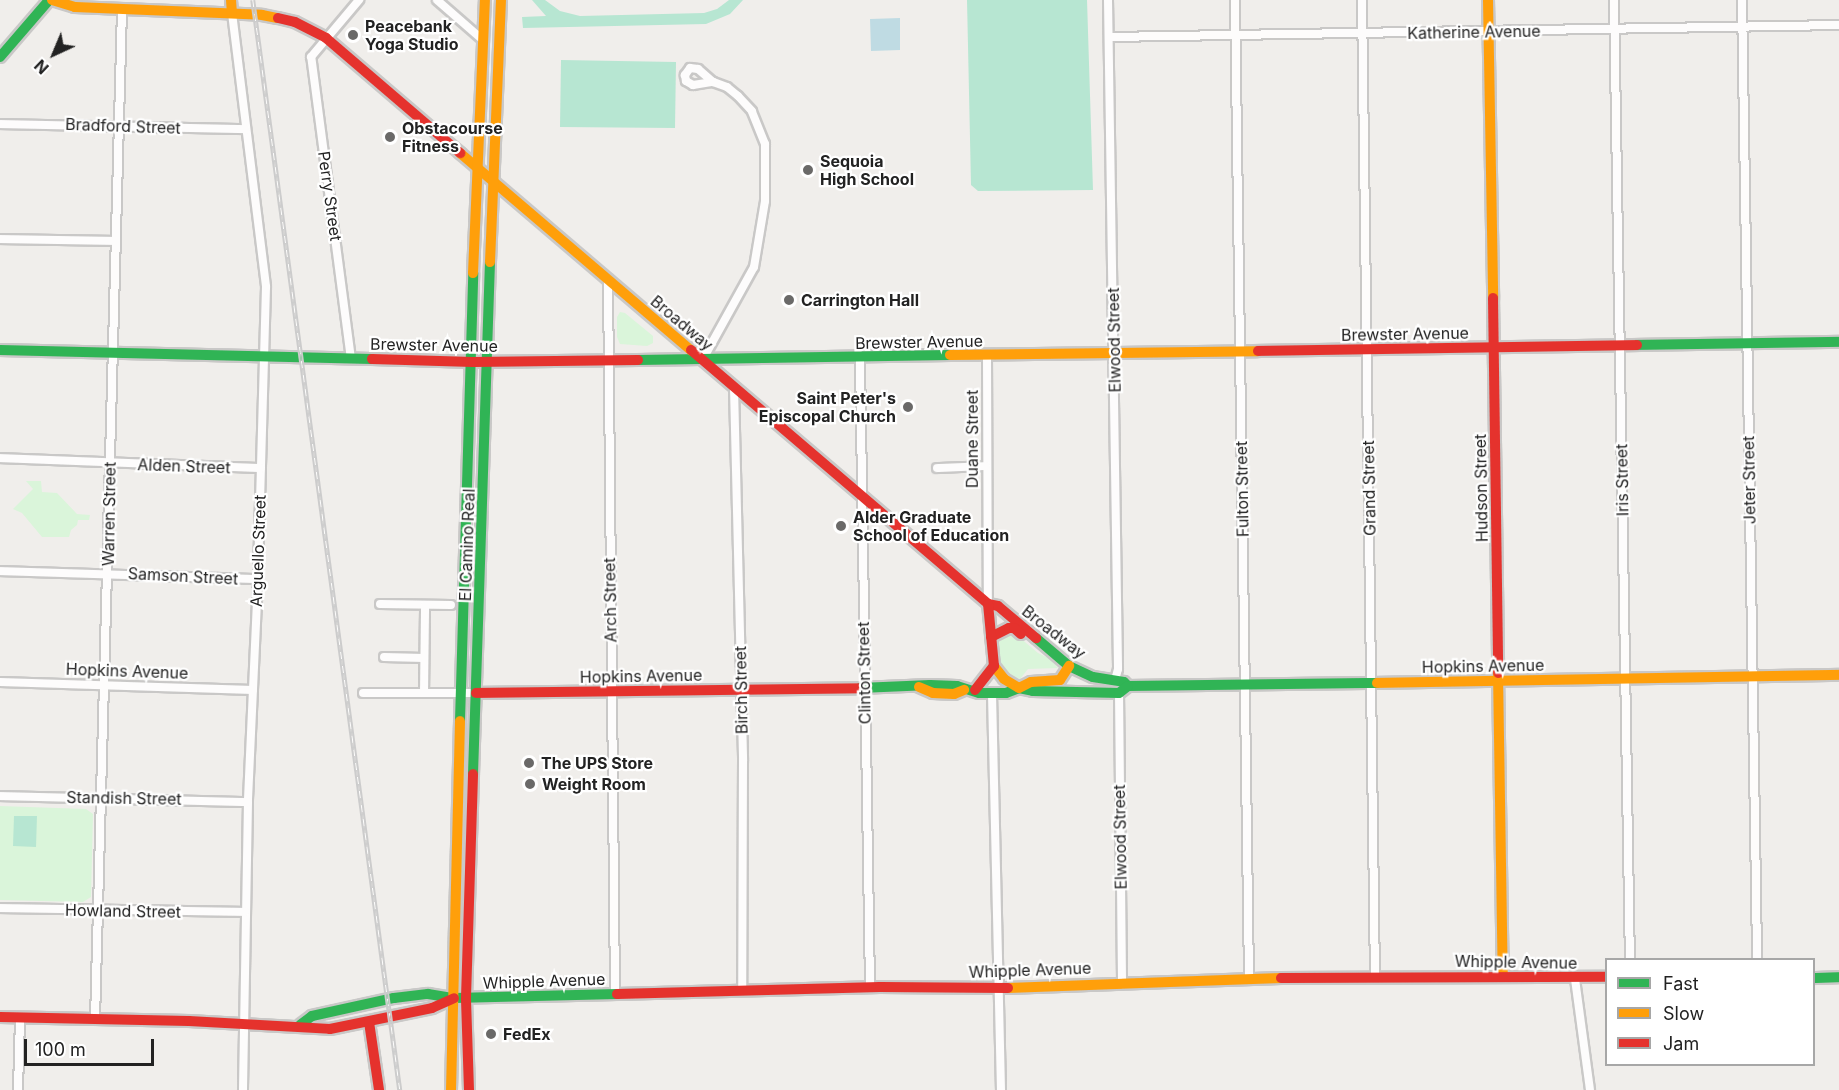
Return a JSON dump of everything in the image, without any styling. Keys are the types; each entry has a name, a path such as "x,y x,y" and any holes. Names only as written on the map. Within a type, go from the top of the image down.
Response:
{"street":[{"name":"Broadway","path":"50,0 67,6 232,13 285,18 326,38 988,604 998,606 1041,645 1069,666 1093,677 1115,681"},
{"path":"0,57 50,0"},
{"path":"231,0 232,13"},
{"name":"Perry Street","path":"351,359 311,57 358,0"},
{"path":"437,0 484,41"},
{"name":"El Camino Real","path":"451,1090 469,362 485,0"},
{"name":"El Camino Real","path":"469,1090 466,998 486,362 501,0"},
{"name":"Elwood Street","path":"1108,0 1118,669 1115,681"},
{"name":"Fulton Street","path":"1235,0 1249,978"},
{"name":"Grand Street","path":"1362,0 1375,976"},
{"name":"Hudson Street","path":"1488,0 1503,976"},
{"name":"Iris Street","path":"1614,0 1630,958"},
{"name":"Jeter Street","path":"1742,0 1757,958"},
{"name":"Warren Street","path":"95,1020 122,9"},
{"name":"Arguello Street","path":"232,13 265,261 265,357 245,912 243,1090"},
{"name":"Katherine Avenue","path":"1109,37 1839,25"},
{"path":"703,360 754,267 765,201 765,148 758,122 728,87 713,82"},
{"name":"Bradford Street","path":"0,124 246,129"},
{"path":"0,239 114,242"},
{"name":"Arch Street","path":"608,279 615,994"},
{"name":"Brewster Avenue","path":"0,350 486,362 1839,342"},
{"name":"Duane Street","path":"987,356 988,604 994,666"},
{"name":"Clinton Street","path":"860,358 870,988"},
{"name":"Birch Street","path":"734,388 738,491 744,910 742,991"},
{"name":"Alden Street","path":"0,459 261,468"},
{"path":"937,468 986,466"},
{"name":"Samson Street","path":"0,571 258,579"},
{"path":"380,604 451,605"},
{"path":"424,693 425,605"},
{"path":"991,637 1003,629 1014,628 1034,645 1041,645"},
{"path":"384,657 424,658"},
{"path":"970,690 994,666 1004,679 1019,688"},
{"name":"Hopkins Avenue","path":"363,693 919,687 933,693 954,694 970,690 992,694 1019,688 1031,682 1060,680 1065,676 1069,666"},
{"name":"Hopkins Avenue","path":"1019,688 1033,691 1087,692 1245,684 1839,675"},
{"path":"1087,692 1093,687 1106,686 1115,681"},
{"name":"Hopkins Avenue","path":"1115,681 1124,682 1123,690"},
{"name":"Hopkins Avenue","path":"0,682 253,690"},
{"name":"Elwood Street","path":"1122,981 1123,690"},
{"path":"992,694 1001,1090"},
{"name":"Standish Street","path":"0,796 248,802"},
{"name":"Howland Street","path":"0,908 245,912"},
{"name":"Whipple Avenue","path":"300,1025 312,1016 394,998 428,994 466,998 870,988 998,988 1122,981 1249,978 1503,976 1575,979 1605,977"},
{"path":"1815,978 1839,977"},
{"path":"1575,979 1590,1090"},
{"name":"Whipple Avenue","path":"0,1017 300,1025 330,1029 432,1008 454,998"},
{"path":"18,1090 20,1018"},
{"path":"369,1022 379,1090"}],"green space":[{"path":"532,0 545,0 560,11 580,16 704,13 717,9 729,0 743,0 730,14 706,24 523,28 522,17 546,16"},
{"path":"967,0 1087,0 1093,190 978,191 971,185"},
{"path":"561,60 676,62 675,128 560,127"},
{"path":"620,312 625,313 653,336 653,343 647,346 620,344 617,337 617,317"},
{"path":"26,481 41,481 42,492 57,493 77,514 90,515 89,520 78,520 69,537 42,537 22,513 13,509 33,489"},
{"path":"1006,634 1019,637 1038,653 1050,659 1058,668 1028,669 1020,679 1009,677 999,666 997,644"},
{"path":"0,806 86,809 93,814 91,897 83,902 0,900"},
{"path":"14,816 37,816 36,847 13,846"}],"water":[{"path":"900,18 900,50 871,51 870,19"}],"railway":[{"path":"253,0 400,1090"}],"traffic: fast":[{"path":"0,57 49,0"},
{"path":"473,774 490,262"},
{"path":"460,721 473,273"},
{"path":"1637,345 1839,342"},
{"path":"0,350 372,359"},
{"path":"638,360 950,355"},
{"path":"1036,638 1069,666 1093,677 1124,682 1128,686 1377,683"},
{"path":"860,688 930,685 957,686 979,693 1006,693 1019,688 1033,691 1119,693 1128,686"},
{"path":"1815,978 1839,977"},
{"path":"300,1025 312,1016 394,998 428,994 454,998 617,994"}],"traffic: slow":[{"path":"52,0 75,7 262,15 278,18"},
{"path":"231,0 232,13"},
{"path":"473,273 485,0"},
{"path":"490,262 501,0"},
{"path":"1488,0 1493,298"},
{"path":"460,153 691,350"},
{"path":"950,355 1258,351"},
{"path":"994,666 1004,679 1019,688 1031,682 1060,680 1069,666"},
{"path":"1498,673 1503,976"},
{"path":"1377,683 1839,675"},
{"path":"919,687 933,693 954,694 964,690"},
{"path":"451,1090 460,721"},
{"path":"1008,988 1281,978"}],"traffic: jam":[{"path":"278,18 295,22 326,38 460,153"},
{"path":"1493,298 1498,673"},
{"path":"1258,351 1637,345"},
{"path":"691,350 988,604 998,606 1036,638"},
{"path":"372,359 473,362 638,360"},
{"path":"975,690 994,666 988,604"},
{"path":"991,637 1009,628 1014,628 1021,634"},
{"path":"476,693 860,688"},
{"path":"469,1090 466,998 473,774"},
{"path":"1281,978 1605,977"},
{"path":"617,994 880,987 1008,988"},
{"path":"0,1017 189,1021 330,1029 432,1008 454,998"},
{"path":"369,1022 379,1090"}],"place":[{"name":"Peacebank Yoga Studio","path":"353,35"},
{"name":"Obstacourse Fitness","path":"390,137"},
{"name":"Sequoia High School","path":"808,170"},
{"name":"Carrington Hall","path":"789,300"},
{"name":"Saint Peter's Episcopal Church","path":"908,407"},
{"name":"Alder Graduate School of Education","path":"841,526"},
{"name":"The UPS Store","path":"529,763"},
{"name":"Weight Room","path":"530,784"},
{"name":"FedEx","path":"491,1034"}]}
